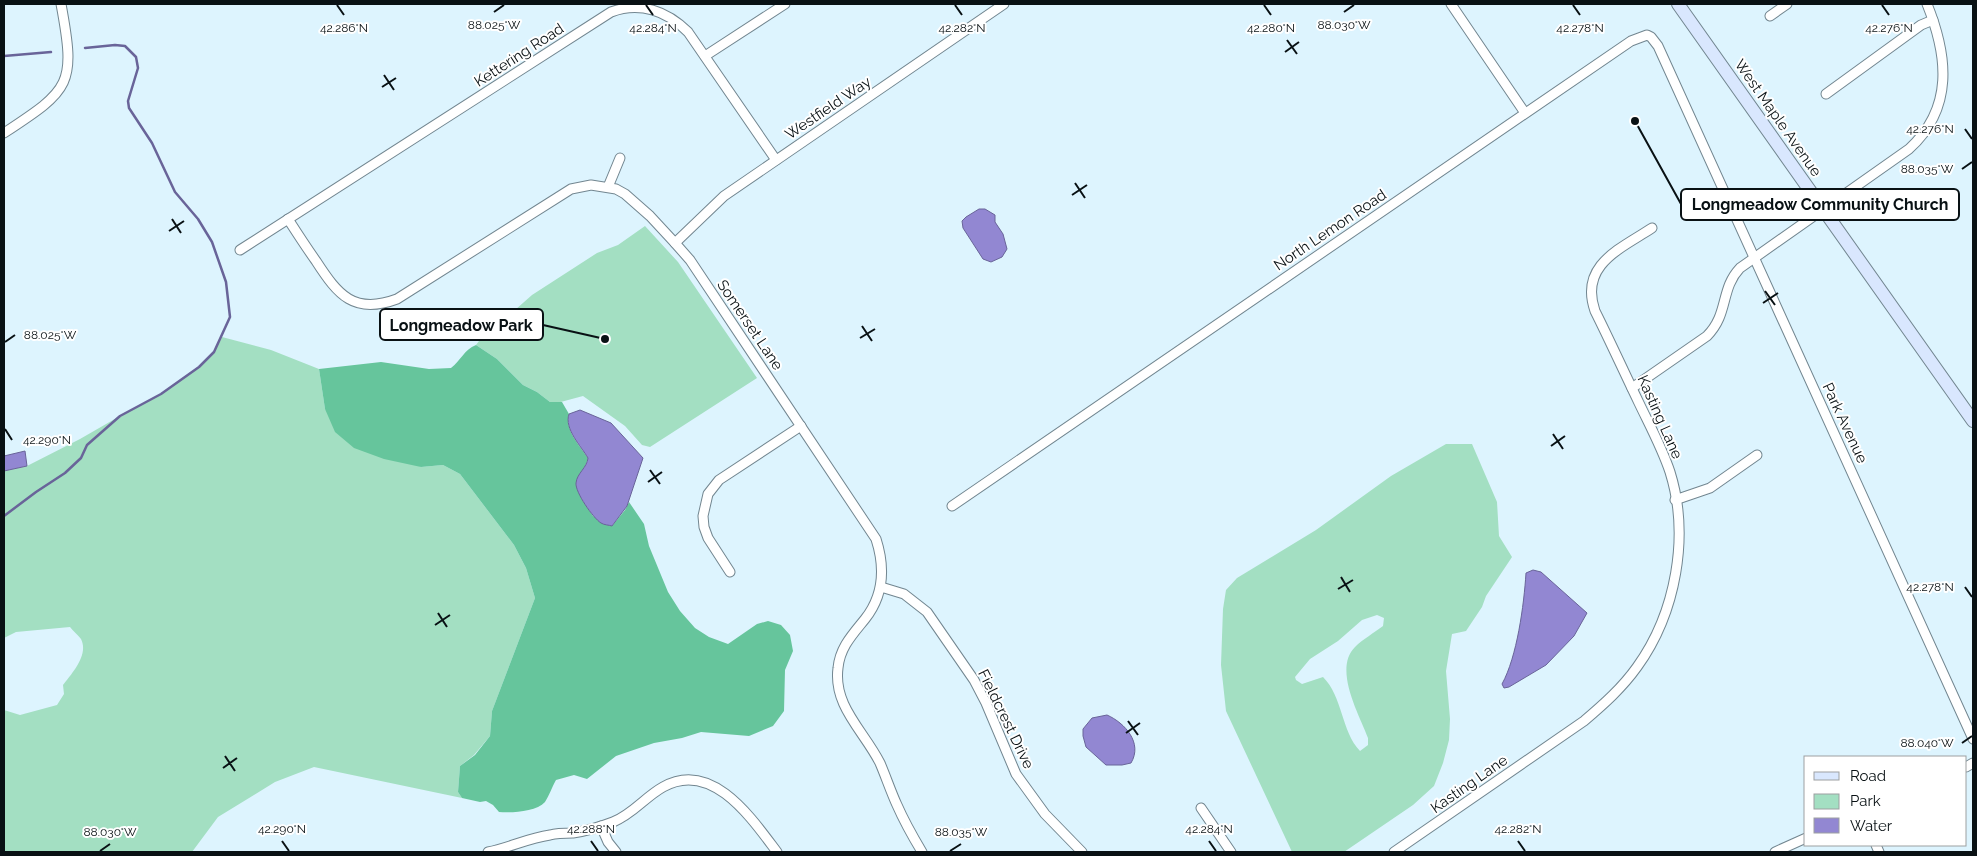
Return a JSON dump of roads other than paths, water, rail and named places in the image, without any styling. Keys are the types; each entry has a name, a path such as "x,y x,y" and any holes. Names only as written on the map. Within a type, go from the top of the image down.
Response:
{"main road":[{"name":"West Maple Avenue","path":"1678,4 1973,421"}],"street":[{"path":"4,133 51,100 66,80 69,54 61,4"},
{"path":"705,56 785,4"},
{"name":"Westfield Way","path":"675,243 724,196 1004,4"},
{"path":"1451,4 1525,113"},
{"path":"1770,16 1787,4"},
{"path":"1632,388 1707,336 1716,327 1721,317 1728,287 1734,274 1755,257 1908,149 1920,138 1934,119 1941,98 1943,71 1941,48 1934,20 1927,4"},
{"name":"Kettering Road","path":"240,250 611,12 638,7 659,11 680,24 705,56 776,160"},
{"path":"1826,94 1921,26 1934,20"},
{"name":"North Lemon Road","path":"952,506 1631,41 1647,35 1651,37 1658,46 1692,118"},
{"name":"Park Avenue","path":"1692,118 1973,739"},
{"path":"288,219 336,290 355,302 373,306 397,299 571,189 591,185 608,186 620,158"},
{"name":"Somerset Lane","path":"608,186 625,194 650,216 690,260 876,539 882,563 881,587 866,617 852,633 842,651 837,683 846,710 880,763 897,806 922,852"},
{"name":"Kasting Lane","path":"1394,852 1584,721 1610,699 1637,666 1653,640 1664,614 1674,580 1678,533 1676,500 1670,474 1662,449 1595,311 1591,299 1593,276 1604,261 1652,228"},
{"path":"730,572 708,538 704,527 703,516 708,494 719,480 801,426"},
{"path":"1676,500 1710,488 1757,455"},
{"name":"Fieldcrest Drive","path":"881,587 904,594 927,612 974,680 986,702 1016,774 1045,814 1082,852"},
{"path":"488,852 509,850 530,839 552,834 583,831 602,826 629,814 663,787 682,781 702,782 720,789 735,801 777,852"},
{"path":"1201,808 1231,852"},
{"path":"602,826 608,842 616,852"},
{"path":"1775,852 1804,839"}],"water":[{"path":"979,209 985,209 995,215 995,222 1003,234 1007,249 1002,257 991,262 983,259 963,228 962,221"},
{"path":"580,410 611,423 643,458 627,506 612,526 601,523 594,516 581,498 576,487 577,479 588,458 571,431 568,420 569,414"},
{"path":"25,451 27,466 4,471 4,456"},
{"path":"1533,570 1541,572 1587,613 1574,636 1546,665 1509,687 1504,688 1502,684 1512,660 1519,630 1526,573"},
{"path":"1107,715 1120,723 1130,734 1135,748 1131,763 1106,765 1086,747 1083,729 1092,718"}],"waterway":[{"path":"4,516 65,473 81,458 87,445 120,416 161,394 199,367 214,352 230,317 226,282 212,242 198,219 175,192 152,143 129,108 128,101 138,68 136,57 125,46 85,48"},
{"path":"4,56 51,52"}],"place":[{"name":"Longmeadow Community Church","path":"1635,121"},
{"name":"Longmeadow Park","path":"605,339"}]}
